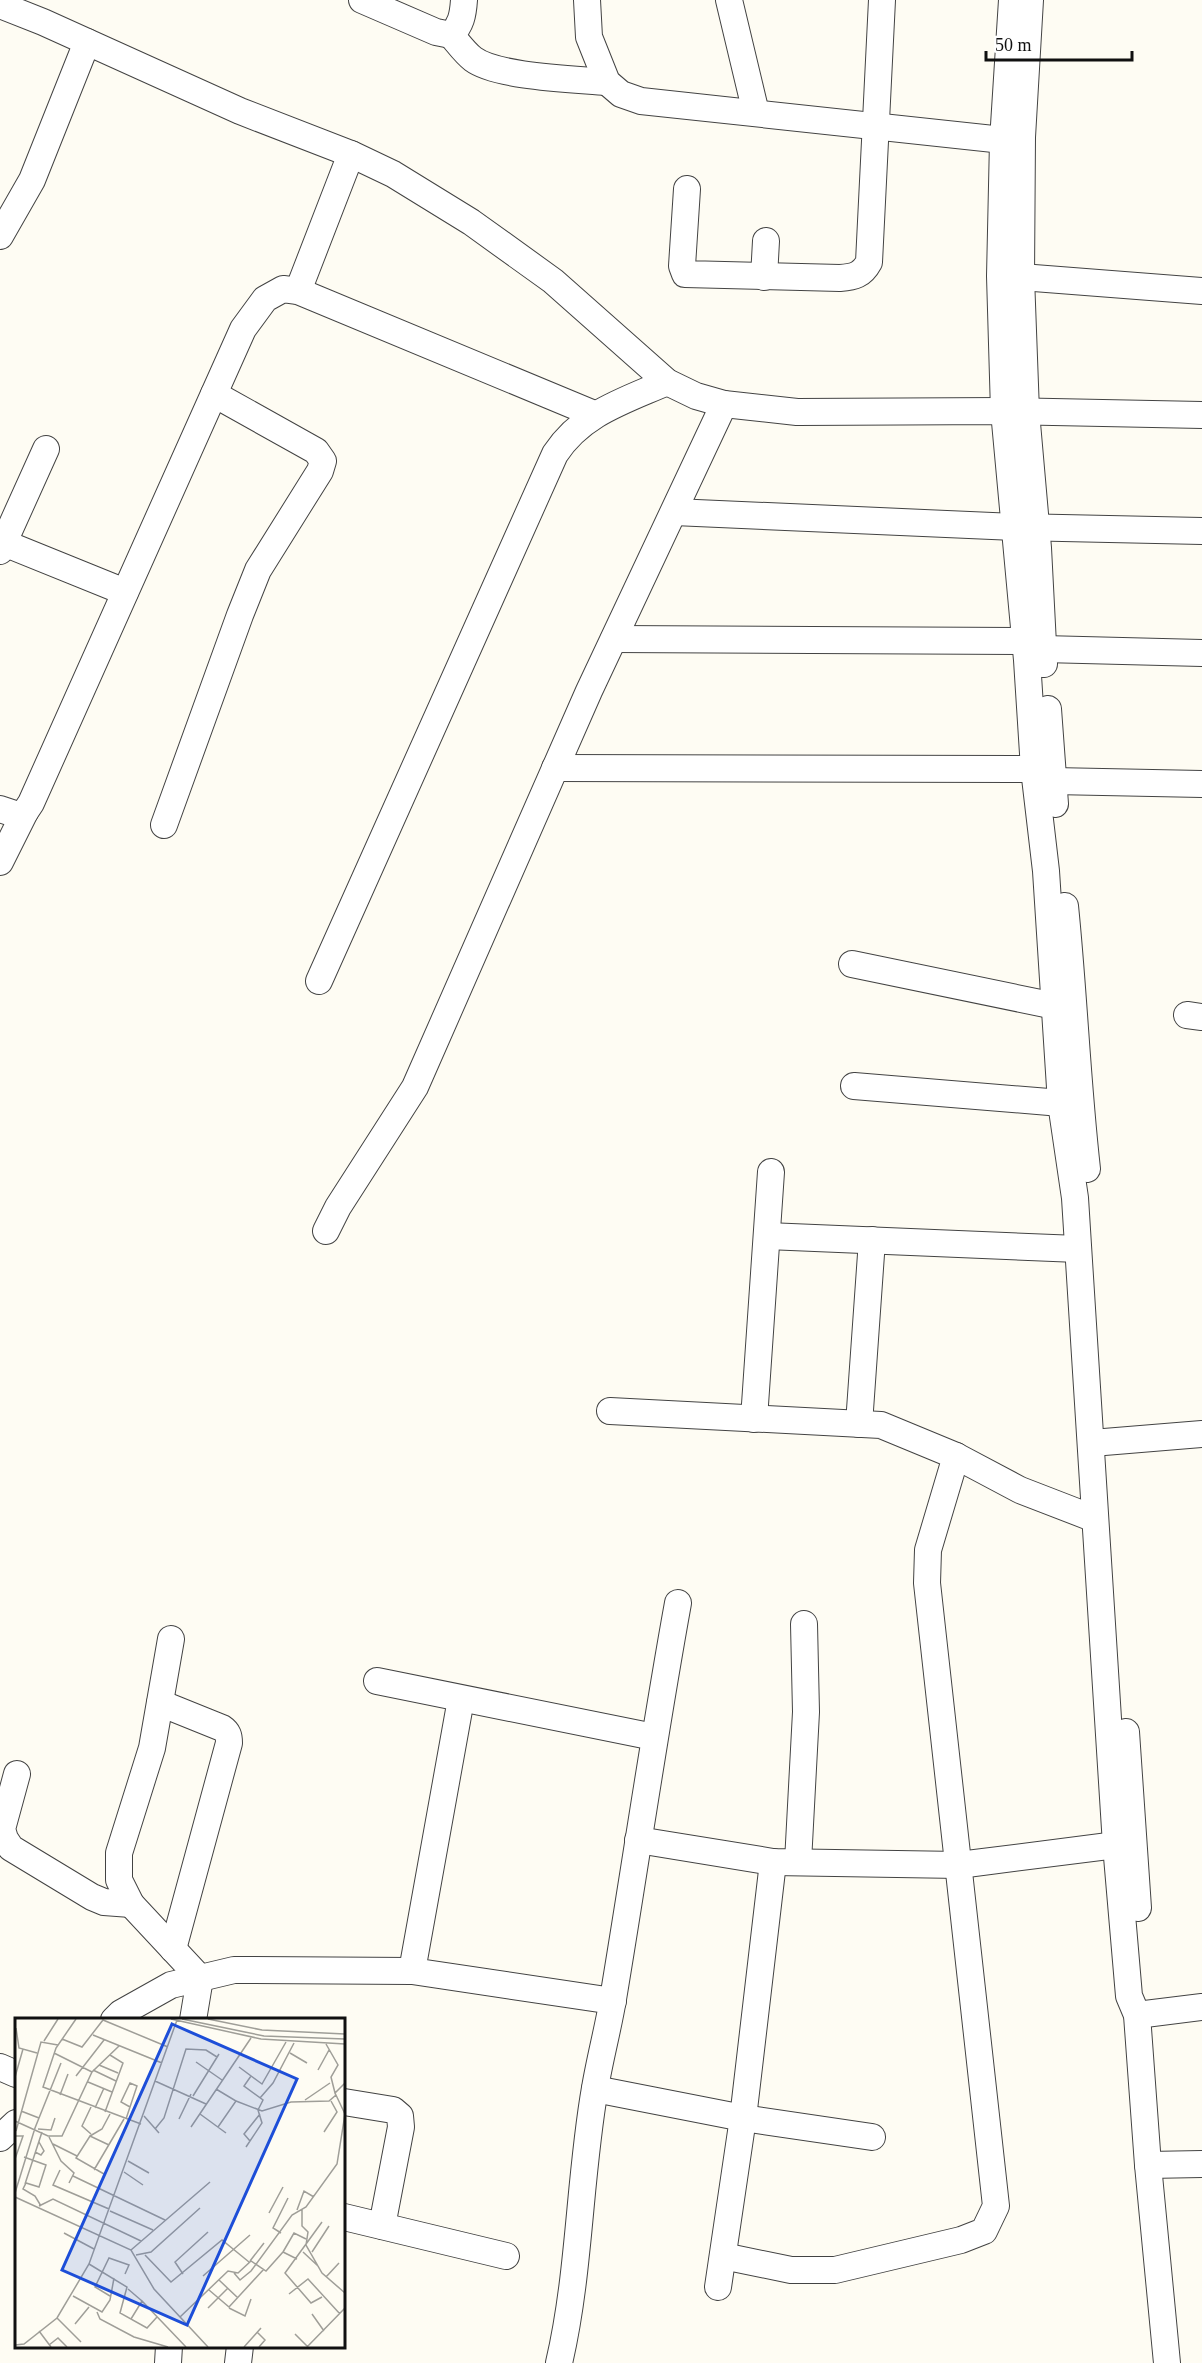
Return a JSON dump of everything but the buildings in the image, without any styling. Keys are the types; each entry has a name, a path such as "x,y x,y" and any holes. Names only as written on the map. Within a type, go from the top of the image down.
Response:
{"street":[{"path":"362,0 436,32 451,35 473,59 488,67 607,82"},
{"path":"451,35 458,27 463,15 464,0"},
{"path":"587,0 590,37 607,82 621,94 641,101 1013,142"},
{"path":"729,0 756,113"},
{"path":"687,189 682,266 686,274 840,278 852,277 864,271 869,262 882,0"},
{"path":"1012,0 1013,142 1021,277 1015,412"},
{"path":"1030,0 1000,276 1015,412 1044,775 1046,871 1061,1103 1075,1198 1078,1250 1100,1442 1120,1662 1129,1996 1137,2015 1148,2165 1167,2363"},
{"path":"0,5 240,111 351,154 393,174 480,228 553,281 667,382 696,396 724,404 797,412 1202,415"},
{"path":"0,236 32,180 87,42"},
{"path":"298,291 351,154"},
{"path":"764,277 766,241"},
{"path":"1021,277 1202,291"},
{"path":"0,862 26,812 243,329 265,299 283,289 298,291 594,414"},
{"path":"319,981 555,454 566,437 594,414 667,382"},
{"path":"164,825 258,570 320,471 323,460 316,451 214,394"},
{"path":"326,1231 338,1208 415,1087 555,768 724,404"},
{"path":"46,449 2,547 125,592"},
{"path":"674,512 1025,527 1202,531"},
{"path":"614,639 1034,645 1202,653"},
{"path":"555,768 1044,775 1202,784"},
{"path":"1044,775 1075,1006 1080,1101 1091,1197 1100,1442 1095,1519 1125,1844"},
{"path":"0,810 18,815 26,812"},
{"path":"852,964 1055,1006"},
{"path":"854,1086 1061,1103"},
{"path":"754,1419 771,1172"},
{"path":"766,1236 1078,1250"},
{"path":"859,1424 872,1240"},
{"path":"610,1412 881,1425 956,1456 1020,1490 1095,1519"},
{"path":"1100,1442 1202,1434"},
{"path":"723,2256 791,2270 835,2270 962,2240 984,2230 996,2206 927,1583 928,1550 956,1456"},
{"path":"559,2363 570,2298 595,2089 613,2001 654,1737 678,1603"},
{"path":"798,1862 806,1712 804,1624"},
{"path":"171,1639 152,1748 119,1852 119,1880 131,1904 200,1978"},
{"path":"377,1681 654,1737"},
{"path":"412,1971 461,1699"},
{"path":"160,1703 222,1728 229,1736 173,1949"},
{"path":"17,1774 3,1829 5,1839 11,1848 92,1897 104,1902 131,1904"},
{"path":"638,1840 773,1862 959,1865 1125,1844"},
{"path":"718,2287 743,2118 773,1862"},
{"path":"115,2018 171,1985 234,1970 412,1971 613,2001"},
{"path":"193,2018 200,1978"},
{"path":"1137,2015 1202,2007"},
{"path":"0,2067 15,2074"},
{"path":"595,2089 743,2118 872,2137"},
{"path":"345,2102 393,2110 400,2116 401,2127 382,2226"},
{"path":"0,2138 15,2123"},
{"path":"1148,2165 1202,2164"},
{"path":"345,2217 506,2256"},
{"path":"168,2363 169,2348"},
{"path":"238,2363 240,2348"}]}
